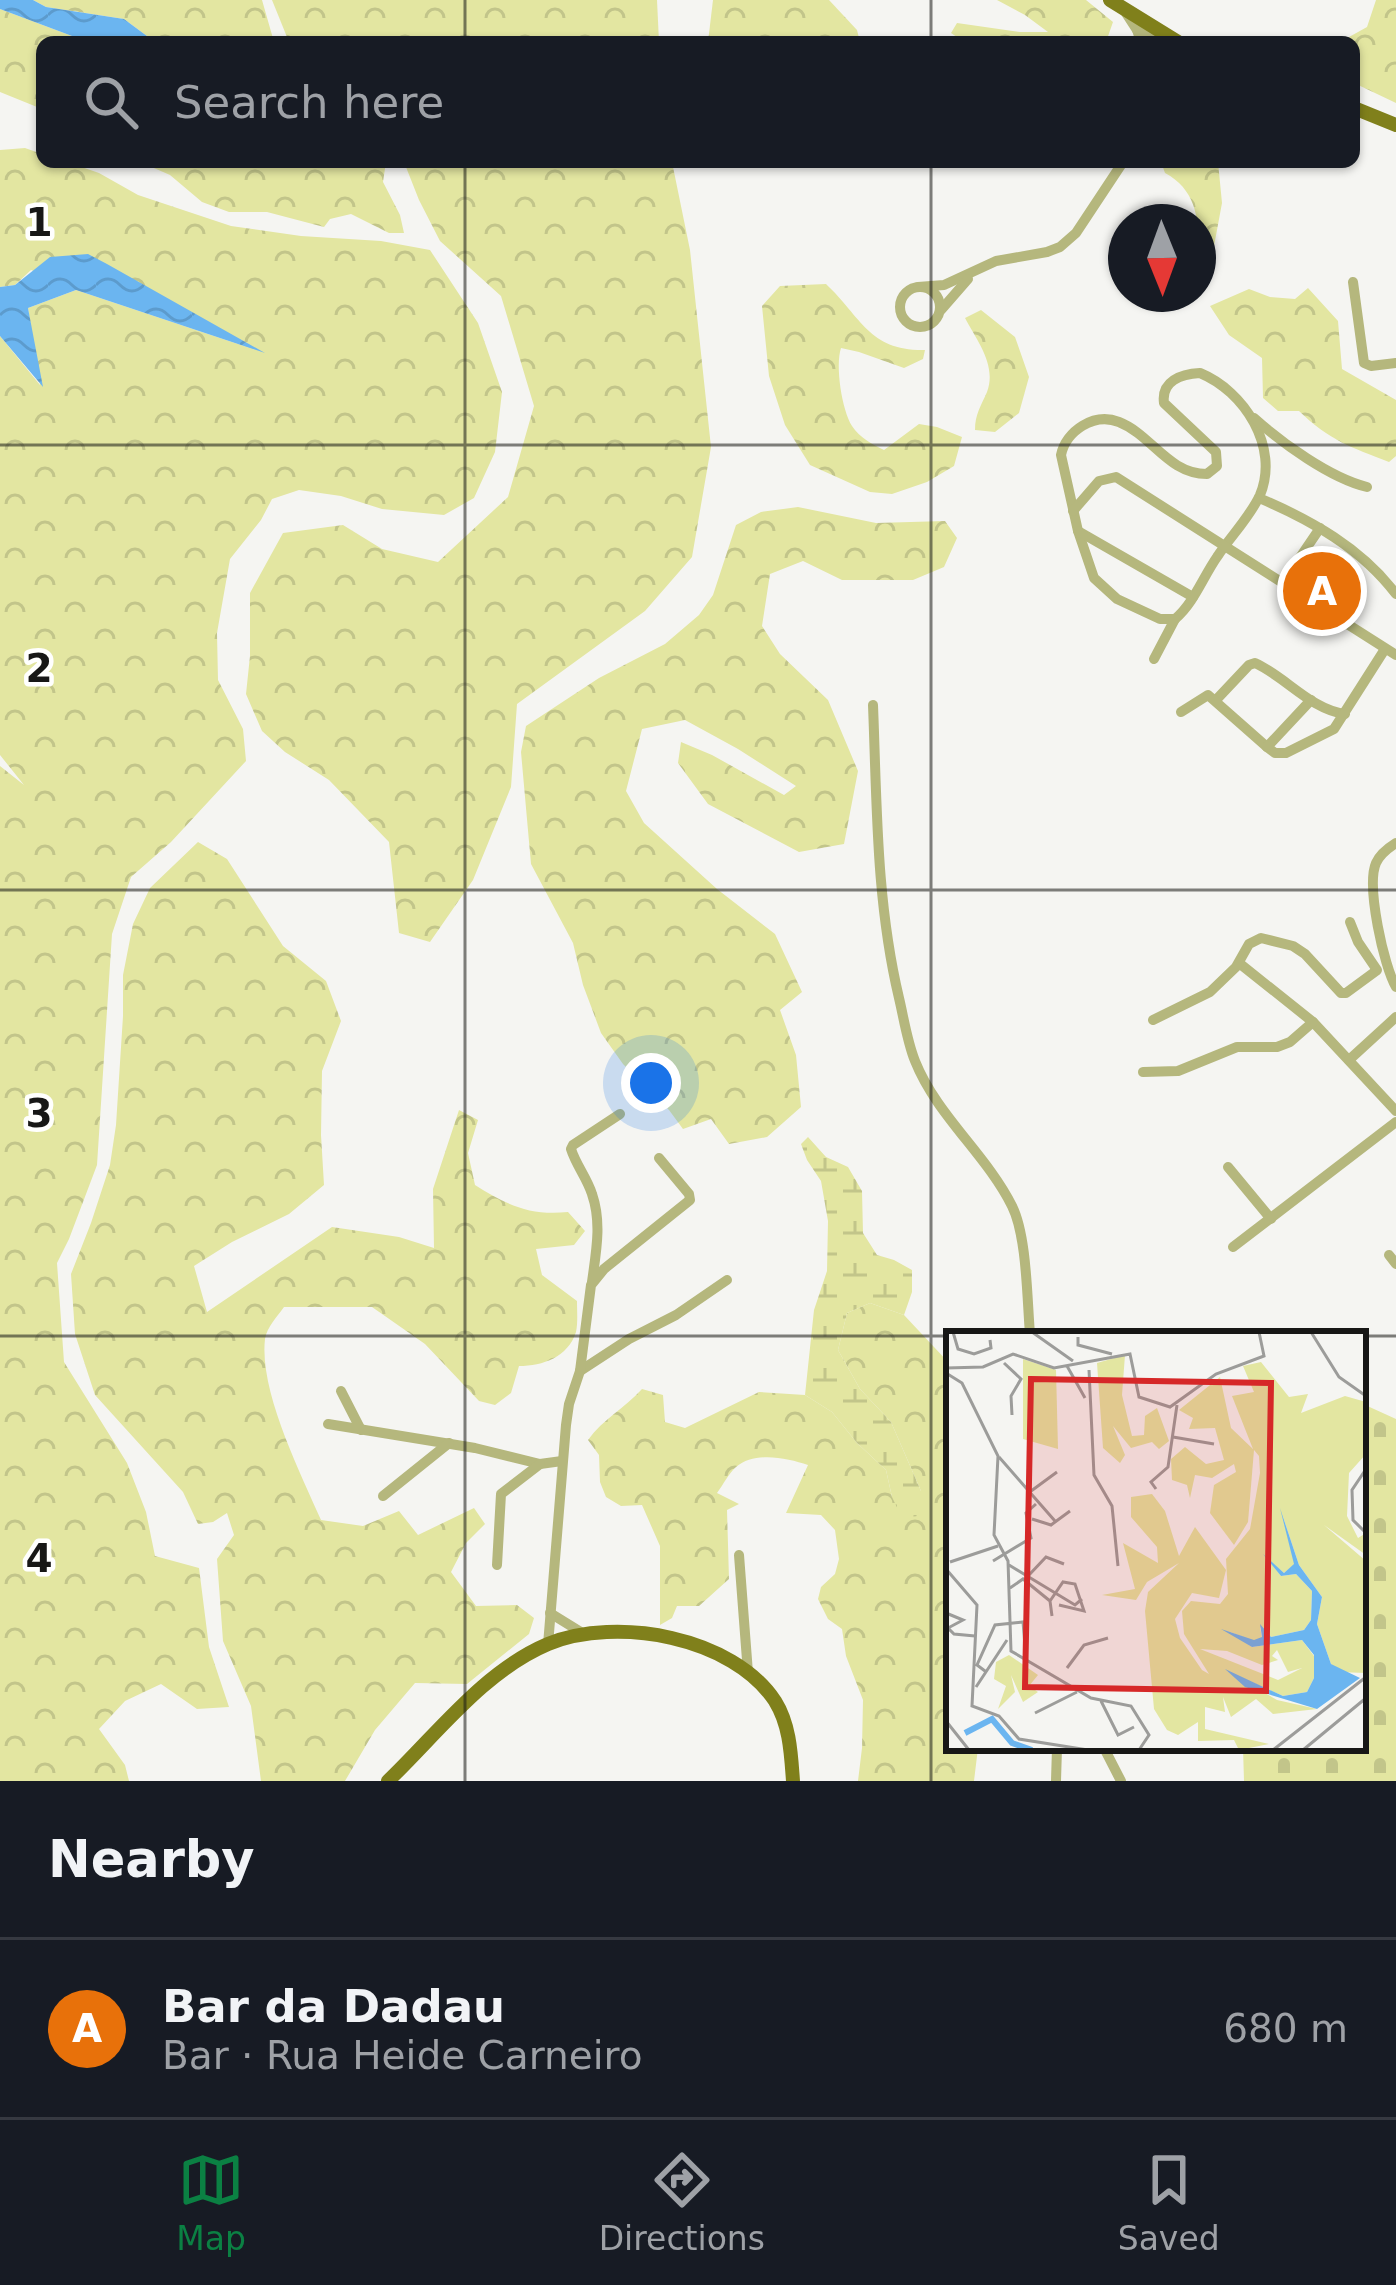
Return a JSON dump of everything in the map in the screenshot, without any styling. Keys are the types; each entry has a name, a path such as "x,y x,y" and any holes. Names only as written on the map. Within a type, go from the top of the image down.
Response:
{"main road":[{"path":"1116,3 1168,36"},
{"path":"1360,110 1396,125"},
{"path":"388,1781 486,1685 548,1645 586,1635 644,1634 680,1639 730,1660 766,1690 783,1717 794,1781"}],"street":[{"path":"1116,3 1139,36"},
{"path":"980,270 960,286 931,324 918,327 902,317 902,298 912,288 944,285 997,261 1060,247 1076,233 1119,168"},
{"path":"1353,282 1364,363 1396,363"},
{"path":"919,287 937,296 939,314"},
{"path":"1154,659 1175,619 1259,498 1264,477 1265,452 1247,412 1230,388 1200,373 1179,376 1163,394 1164,404 1216,452 1216,466 1207,474 1189,472 1167,460 1118,421 1107,419 1084,424 1065,441 1060,455 1088,564 1102,586 1117,599 1160,619 1175,619"},
{"path":"1247,412 1342,479 1367,487"},
{"path":"1073,511 1099,481 1115,477 1391,652 1334,729 1286,753 1267,748 1206,694 1181,712"},
{"path":"1259,498 1321,528 1367,562 1396,594"},
{"path":"1283,581 1321,528"},
{"path":"1078,531 1192,597"},
{"path":"1216,700 1249,665 1260,664 1330,711 1345,713"},
{"path":"1267,748 1311,700"},
{"path":"873,705 886,945 913,1057 929,1090 1013,1208 1030,1331"},
{"path":"1390,976 1373,872 1382,853 1396,843"},
{"path":"1350,922 1358,942 1390,976"},
{"path":"1153,1021 1220,985 1254,940 1261,938 1305,954 1339,992 1390,976"},
{"path":"1239,963 1312,1022 1396,1111"},
{"path":"1349,1060 1396,1017"},
{"path":"1143,1072 1178,1070 1237,1047 1277,1047 1312,1022"},
{"path":"548,1645 568,1404 580,1371 598,1236 590,1186 571,1149 620,1114"},
{"path":"1233,1247 1396,1122"},
{"path":"591,1285 604,1269 690,1200 659,1158"},
{"path":"1228,1167 1271,1219"},
{"path":"580,1371 727,1280"},
{"path":"341,1391 361,1430"},
{"path":"328,1424 449,1443 540,1464 562,1461"},
{"path":"383,1496 449,1443"},
{"path":"496,1565 501,1494 540,1464"},
{"path":"740,1555 748,1673"},
{"path":"550,1613 586,1635"},
{"path":"1056,1781 1057,1751"},
{"path":"1106,1751 1121,1781"}],"green space":[{"path":"33,0 262,0 272,36 147,36 124,19 46,7"},
{"path":"272,0 657,0 659,36 287,36"},
{"path":"713,0 829,0 858,36 709,36"},
{"path":"997,0 1086,0 1113,22 1108,36 951,33 957,23 1048,32"},
{"path":"1376,0 1396,0 1396,103 1360,86 1360,36 1351,36 1367,27"},
{"path":"0,9 72,36 36,36 36,107 0,92"},
{"path":"25,148 36,152 36,168 84,168 138,195 231,226 430,250 478,323 502,392 495,452 474,498 444,515 382,509 299,490 272,499 230,559 217,633 218,680 243,729 246,761 171,842 131,877 112,934 97,1165 57,1263 64,1362 127,1463 146,1512 155,1556 199,1568 209,1647 229,1707 197,1709 161,1684 125,1701 99,1729 125,1765 129,1781 0,1781 0,766 24,785 0,755 0,336 40,385 28,308 76,290 256,350 31,270 15,285 0,287 0,150"},
{"path":"154,168 385,168 383,182 404,233 389,233 351,214 330,219 324,227 267,212 229,212 202,202"},
{"path":"406,168 673,168 690,250 711,447 692,557 645,611 517,704 511,787 473,880 430,942 399,933 389,842 329,780 262,731 246,694 250,593 283,533 343,525 382,549 438,562 508,497 534,406 501,296 440,241"},
{"path":"1163,168 1219,168 1222,203 1216,235 1216,204 1192,204"},
{"path":"826,284 879,339 925,350 923,359 904,368 841,348 840,388 852,426 884,450 919,424 937,427 962,437 954,466 892,494 870,492 810,465 785,425 769,376 762,306 780,286"},
{"path":"1308,288 1338,321 1342,369 1396,400 1396,456 1389,462 1331,436 1299,411 1278,411 1263,398 1262,358 1229,335 1214,312 1216,303 1249,289 1295,299"},
{"path":"981,310 1015,337 1029,377 1019,413 995,432 975,430 989,372 965,318"},
{"path":"798,507 876,523 945,521 957,538 944,567 913,580 842,580 803,561 770,574 762,626 780,654 828,700 858,771 844,844 799,852 708,804 678,763 681,742 784,795 796,786 685,720 642,729 626,791 644,823 775,934 802,992 780,1010 796,1055 801,1107 767,1137 729,1144 711,1119 683,1129 601,1033 573,943 531,864 521,752 526,726 599,678 665,644 699,615 713,595 736,525 761,512"},
{"path":"198,842 227,859 283,946 326,981 341,1021 322,1071 324,1185 289,1214 194,1266 207,1312 332,1227 399,1237 434,1248 433,1189 459,1110 478,1120 468,1153 475,1185 519,1208 568,1212 585,1231 574,1245 536,1249 542,1275 577,1301 572,1341 554,1358 519,1366 511,1393 495,1405 479,1401 425,1344 372,1307 284,1307 268,1330 268,1382 292,1455 321,1520 363,1526 399,1511 418,1535 474,1508 485,1524 466,1543 451,1572 476,1606 517,1605 534,1618 529,1634 467,1684 415,1683 375,1730 345,1781 261,1781 251,1706 223,1641 217,1559 234,1535 227,1513 198,1524 183,1492 95,1395 75,1334 71,1274 110,1165 123,975 133,924 150,888"},
{"path":"808,1137 826,1157 848,1167 862,1191 863,1233 877,1255 912,1270 912,1292 904,1315 870,1303 847,1313 838,1350 860,1389 891,1422 921,1491 918,1516 902,1518 886,1470 832,1412 805,1395 814,1310 827,1271 828,1221 821,1181 801,1144"},
{"path":"870,1303 904,1315 946,1360 946,1751 978,1751 974,1781 858,1781 863,1700 846,1656 842,1629 828,1619 818,1599 839,1559 835,1530 821,1515 786,1513 808,1465 762,1457 733,1470 717,1493 739,1504 727,1510 729,1579 699,1606 677,1606 672,1618 660,1625 660,1546 642,1505 621,1506 606,1497 599,1455 588,1440 642,1389 663,1395 665,1422 685,1428 759,1392 805,1395 832,1412 886,1470 892,1497 921,1491 891,1422 860,1389 838,1350 847,1313"},
{"path":"1366,1405 1396,1419 1396,1781 1244,1781 1243,1751 1366,1751"}],"water":[{"path":"0,0 33,0 46,7 124,19 147,36 72,36 0,9"},
{"path":"88,254 265,353 76,290 28,308 43,387 0,336 0,287 15,285 50,257"}],"place":[{"name":"Bar da Dadau","path":"1322,591"}]}
